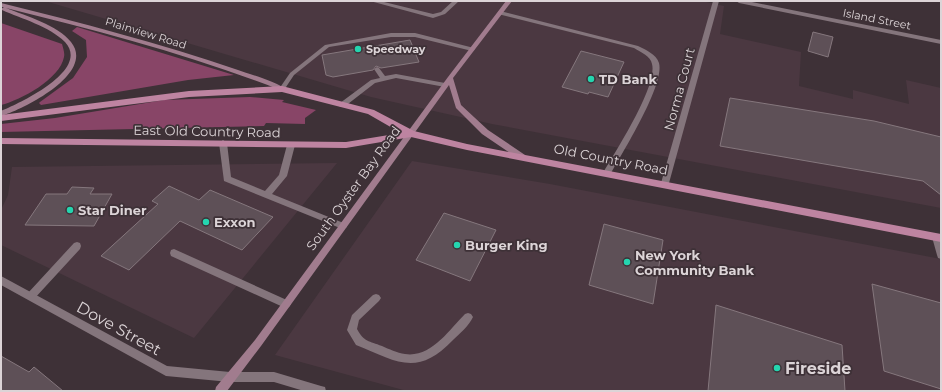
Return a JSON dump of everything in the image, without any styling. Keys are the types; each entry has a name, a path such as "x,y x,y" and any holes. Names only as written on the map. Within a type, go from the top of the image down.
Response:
{"main road":[{"name":"South Oyster Bay Road","path":"220,391 411,134 450,78 509,1"},
{"name":"Plainview Road","path":"1,4 102,30 242,73 282,89"},
{"path":"1,8 55,32 68,41 72,46 74,53 74,59 69,68 54,86 26,104 1,114"},
{"path":"450,78 458,106 485,132 522,157"},
{"name":"Old Country Road","path":"282,89 371,112 411,134 522,157 939,237"},
{"path":"1,118 189,94 282,89"},
{"name":"East Old Country Road","path":"1,141 346,145 411,134"}],"street":[{"path":"373,1 433,16 443,13 456,1"},
{"name":"Norma Court","path":"665,184 716,1"},
{"name":"Island Street","path":"739,1 941,42"},
{"path":"500,13 636,47 650,55 656,63 656,74 634,126 607,173"},
{"path":"282,89 292,74 327,46 391,35 415,35 472,49"},
{"path":"363,40 368,47"},
{"path":"377,69 384,79"},
{"path":"342,105 373,81 396,76 445,85"},
{"path":"224,143 227,179 343,226"},
{"path":"267,195 283,176 291,145"},
{"path":"939,237 941,255"},
{"path":"31,296 77,246"},
{"path":"174,253 286,304"},
{"name":"Dove Street","path":"1,280 166,371 230,377 274,378 321,391"},
{"path":"376,298 355,318 352,330 359,342 406,359 420,358 435,350 468,317"}],"shaded area":[{"path":"45,1 702,1 724,6 720,34 801,52 799,86 853,99 853,90 909,104 906,80 941,88 941,208 492,124 371,97"},
{"path":"1,23 62,44 64,57 61,65 48,81 29,93 1,105"},
{"path":"77,27 234,75 188,80 41,105 39,103 40,102 73,78 87,57 86,40 72,31"},
{"path":"250,97 284,100 282,102 316,110 305,118 305,124 266,123 264,126 1,132 1,124 55,118 164,100"},
{"path":"412,161 550,184 941,259 941,391 407,391 275,355"},
{"path":"337,163 194,338 1,245 1,210 8,195 12,167"}],"building":[{"path":"813,32 833,37 828,57 808,51"},
{"path":"410,40 419,62 381,68 376,66 373,70 333,77 326,75 322,55"},
{"name":"TD Bank","path":"581,51 624,62 608,97 589,92 588,94 562,87"},
{"path":"730,98 874,121 941,137 941,195 923,181 720,146"},
{"path":"169,186 199,200 210,190 273,217 242,250 180,221 129,270 101,256 158,204 152,201"},
{"name":"Star Diner","path":"72,187 94,188 90,194 112,194 94,226 25,225 46,194 67,194"},
{"name":"Burger King","path":"444,213 496,230 470,281 416,260"},
{"name":"New York Community Bank","path":"604,224 663,240 653,304 589,285"},
{"path":"872,284 941,303 941,389 884,371"},
{"name":"Fireside","path":"716,305 842,345 845,391 708,391"},
{"path":"1,356 29,372 34,367 63,391 1,391"}],"place":[{"name":"Speedway","path":"358,49"},
{"name":"TD Bank","path":"591,79"},
{"name":"Star Diner","path":"70,210"},
{"name":"Exxon","path":"206,222"},
{"name":"Burger King","path":"457,245"},
{"name":"New York Community Bank","path":"627,262"},
{"name":"Fireside","path":"777,368"}]}
